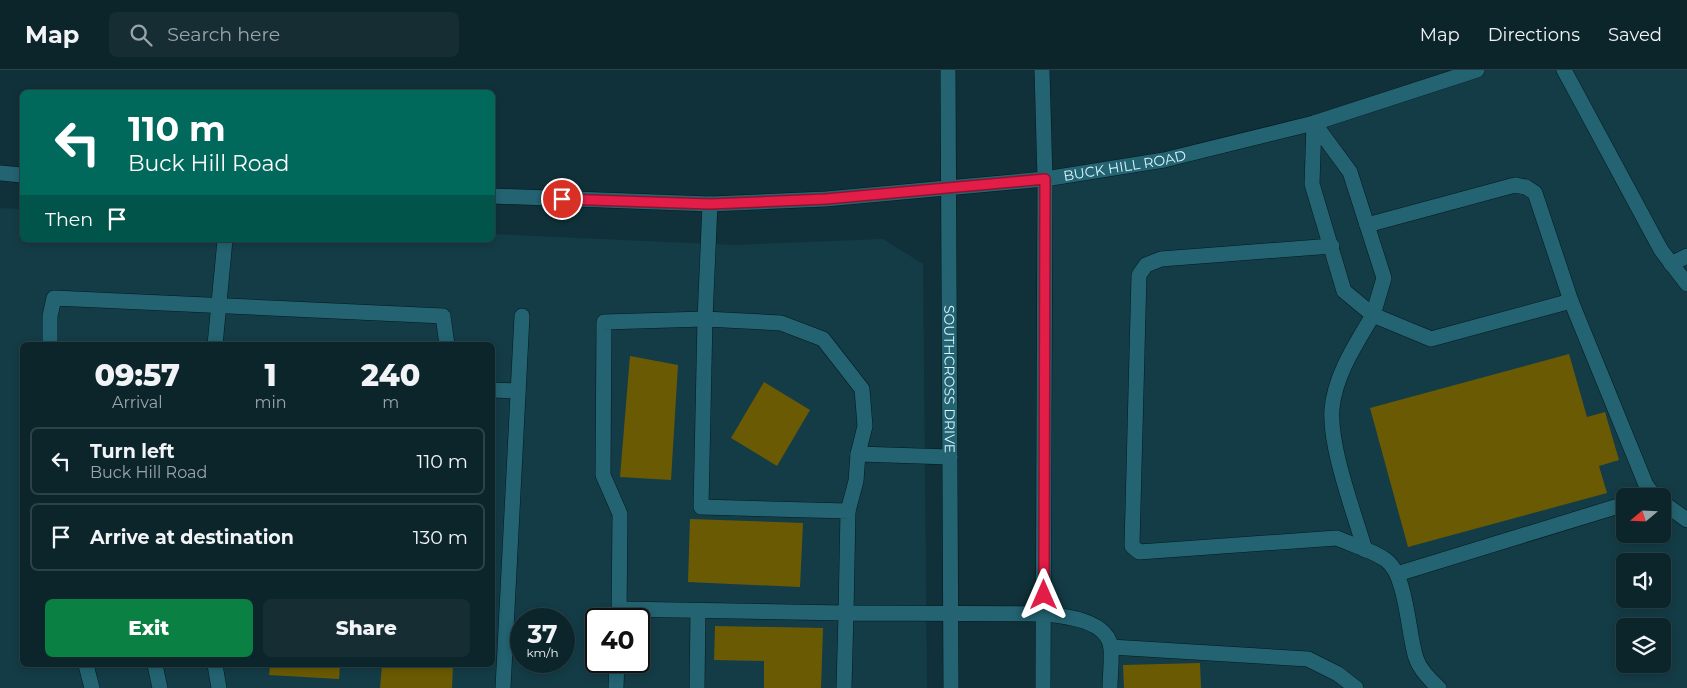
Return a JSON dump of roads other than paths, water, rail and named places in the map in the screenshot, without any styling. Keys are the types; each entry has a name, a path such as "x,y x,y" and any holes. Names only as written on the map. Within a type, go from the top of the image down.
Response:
{"street":[{"name":"SOUTHCROSS DRIVE","path":"948,70 951,688"},
{"path":"1042,70 1045,179 1043,688"},
{"name":"BUCK HILL ROAD","path":"495,196 710,204 826,199 1045,179 1164,160 1314,124 1477,70"},
{"path":"1564,70 1661,250 1687,284"},
{"path":"1314,124 1350,172 1384,278 1373,315 1350,354 1332,408 1333,435 1365,550"},
{"path":"1314,124 1312,184 1344,291 1373,315 1431,339 1571,302"},
{"path":"0,174 20,174"},
{"path":"1367,226 1515,185 1526,187 1535,193 1571,302 1648,488"},
{"path":"710,204 701,507 848,511"},
{"path":"215,342 225,242"},
{"path":"1332,246 1161,259 1146,265 1138,275 1132,546 1139,552 1337,538 1365,550 1387,561 1397,574 1416,660 1428,679 1440,688"},
{"path":"1671,264 1687,256"},
{"path":"50,342 50,316 54,298 219,304 443,316 447,342"},
{"path":"503,688 522,316"},
{"path":"619,608 620,514 603,475 604,322 706,319 781,323 823,339 862,390 865,426 858,454 856,481 848,511 844,688"},
{"path":"495,390 518,391"},
{"path":"858,454 950,456"},
{"path":"1397,574 1616,507"},
{"path":"1671,509 1687,520"},
{"path":"650,612 698,610 1044,614 1076,617 1104,632 1111,647 1110,688"},
{"path":"697,688 698,610"},
{"path":"1111,647 1308,660 1338,674 1356,688"},
{"path":"87,667 92,688"},
{"path":"155,667 160,688"},
{"path":"215,667 219,688"},
{"path":"616,688 617,673"}]}
